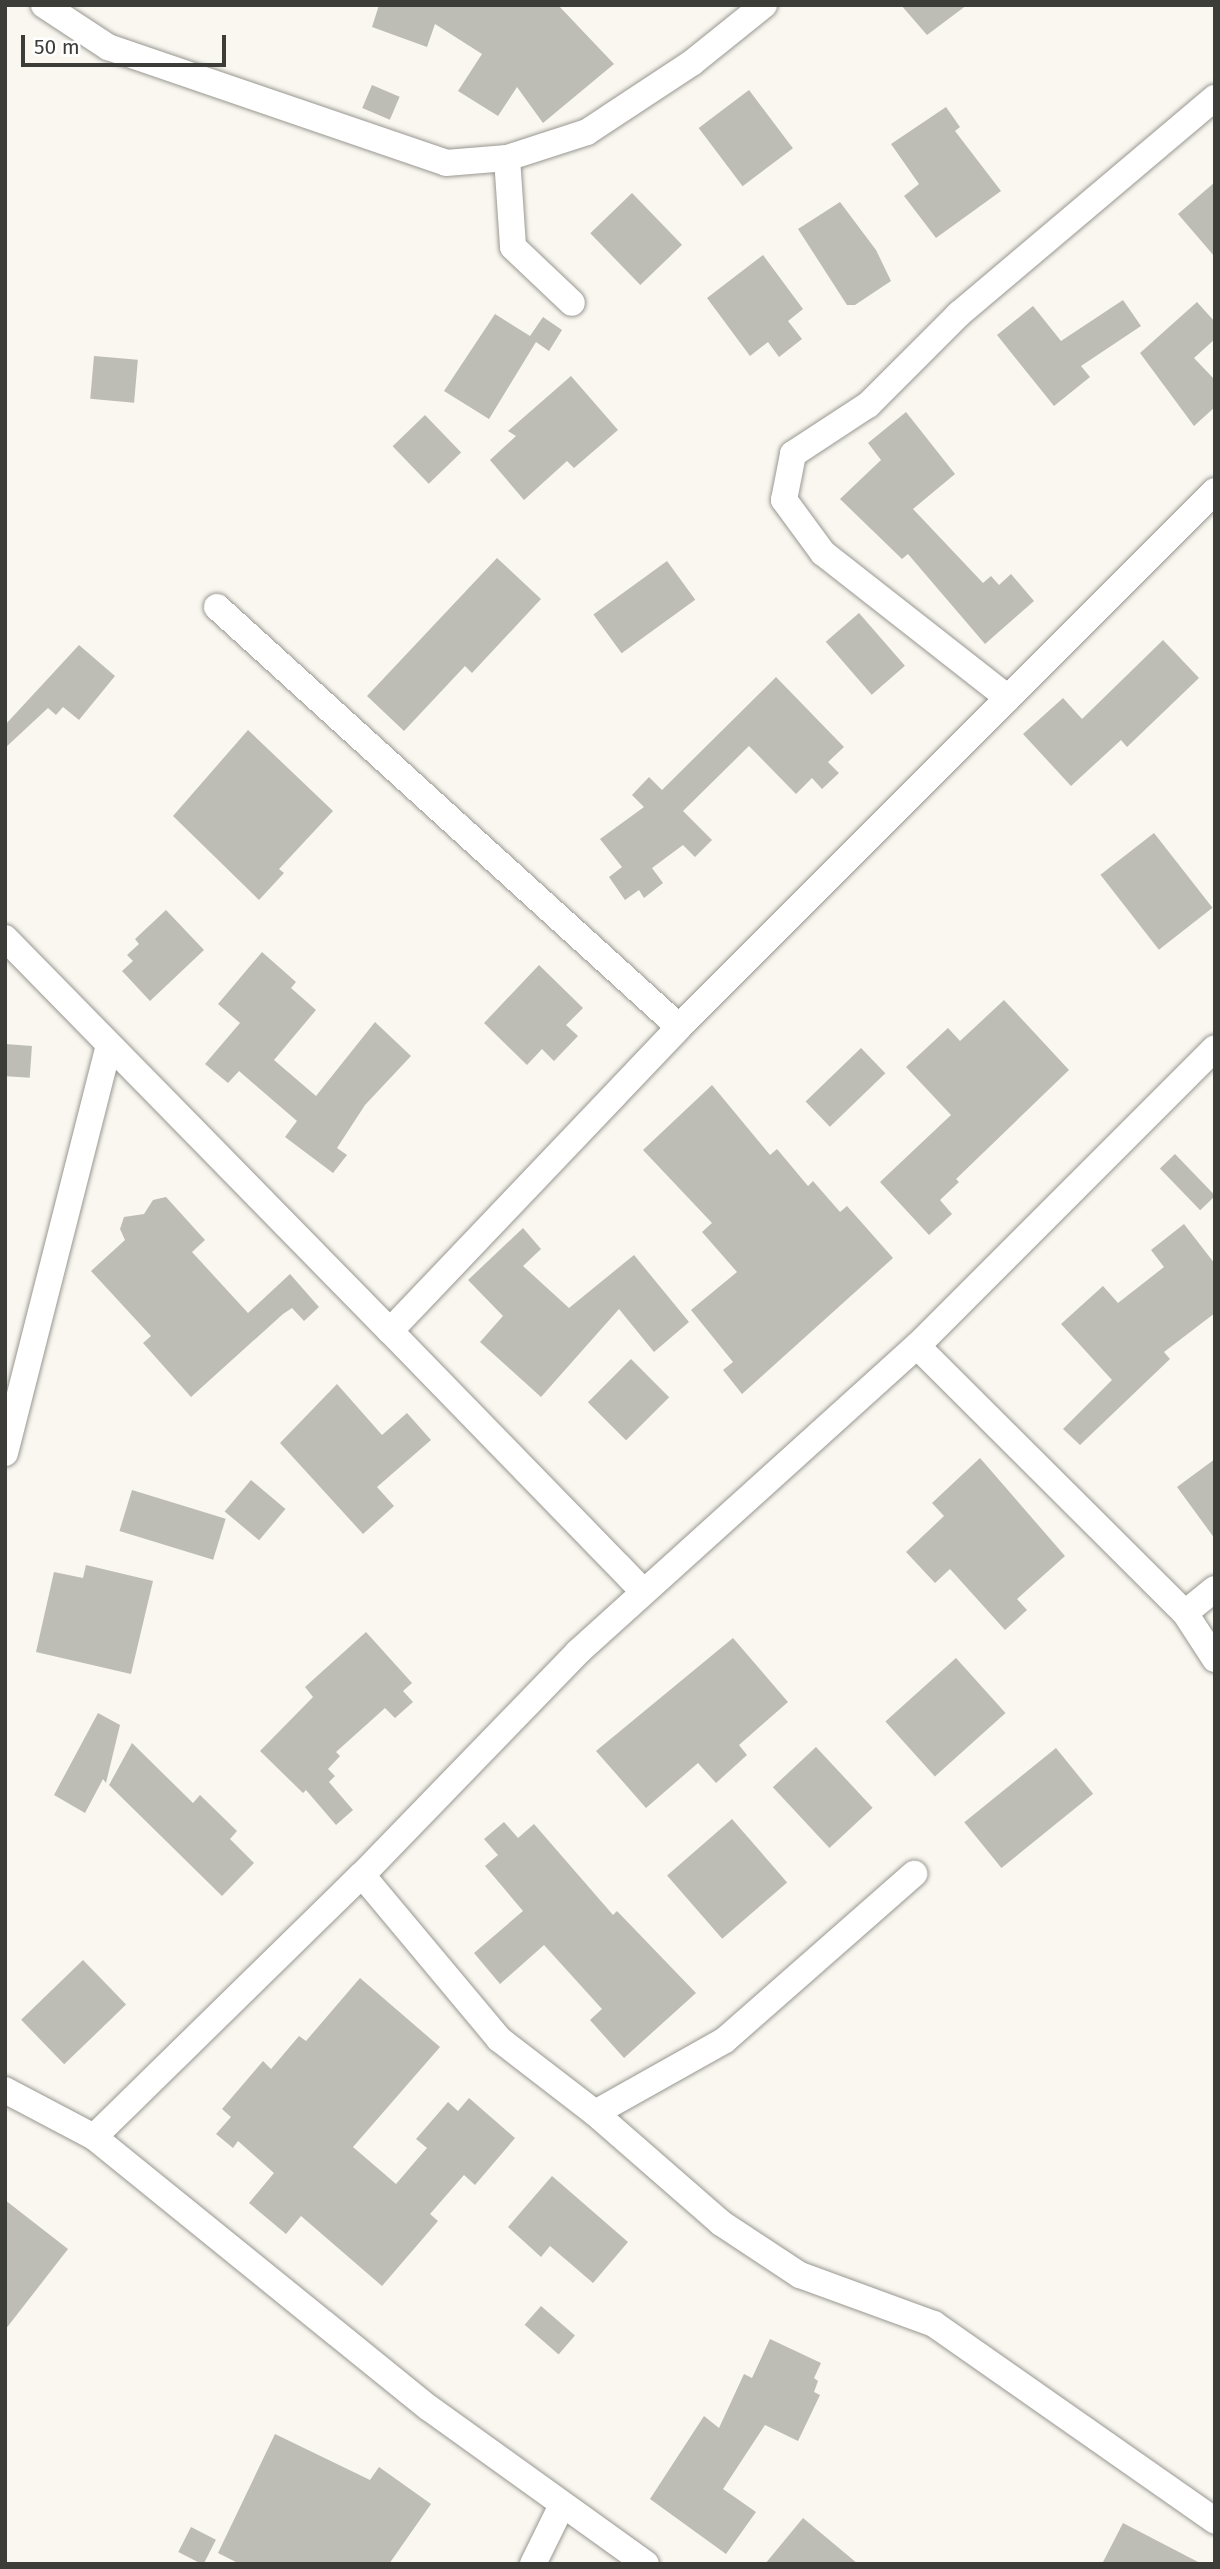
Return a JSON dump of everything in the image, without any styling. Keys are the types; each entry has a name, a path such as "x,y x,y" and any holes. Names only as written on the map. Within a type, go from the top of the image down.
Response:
{"street":[{"path":"44,5 108,47 352,134 446,163 507,158 587,132 693,62 764,5"},
{"path":"1008,698 822,553 784,500 793,454 868,405 959,314 1215,98"},
{"path":"507,158 513,247 572,303"},
{"path":"390,1331 679,1027 1215,491"},
{"path":"217,607 679,1027"},
{"path":"5,938 108,1048 390,1331 643,1591"},
{"path":"5,1453 108,1048"},
{"path":"94,2137 362,1875 643,1591 917,1346 1215,1048"},
{"path":"917,1346 1185,1613 1215,1658"},
{"path":"1185,1613 1215,1588"},
{"path":"595,2113 726,2040 914,1874"},
{"path":"362,1875 499,2039 595,2113 721,2223 789,2268 934,2324 1215,2521"},
{"path":"5,2090 94,2137 318,2322 561,2507 646,2564"},
{"path":"533,2564 561,2507"}],"building":[{"path":"379,5 558,5 614,64 543,123 517,87 498,116 458,91 482,54 435,24 427,47 372,27"},
{"path":"901,5 967,5 927,35"},
{"path":"372,85 400,97 390,120 362,108"},
{"path":"749,90 793,148 743,186 699,128"},
{"path":"946,107 960,127 955,131 1001,191 936,238 904,196 919,184 891,144"},
{"path":"1215,182 1215,257 1178,214"},
{"path":"632,193 682,245 640,285 590,233"},
{"path":"840,202 876,250 891,281 855,305 847,305 798,229"},
{"path":"763,255 803,309 788,321 802,339 779,357 768,342 750,356 707,298"},
{"path":"1123,300 1141,326 1081,366 1090,377 1054,406 997,335 1033,306 1061,341"},
{"path":"1197,302 1215,322 1215,339 1194,358 1215,380 1215,407 1194,426 1140,353"},
{"path":"495,314 530,336 543,317 562,330 549,351 536,342 489,419 444,391"},
{"path":"94,356 138,360 134,403 90,399"},
{"path":"571,376 618,430 574,468 567,461 524,500 490,460 516,436 508,431"},
{"path":"906,412 955,474 913,509 983,583 991,576 999,585 1011,574 1034,601 985,644 908,554 902,559 840,499 881,460 868,443"},
{"path":"425,415 461,452 429,484 393,446"},
{"path":"497,558 541,599 472,673 465,666 404,731 367,696"},
{"path":"667,561 695,600 622,653 593,614"},
{"path":"859,613 905,666 872,695 826,642"},
{"path":"1163,640 1199,678 1127,747 1121,740 1071,786 1023,734 1063,698 1082,719"},
{"path":"79,645 115,676 79,720 63,707 56,715 48,708 5,748 5,725"},
{"path":"776,677 844,747 828,762 839,773 822,789 812,778 796,794 749,746 683,811 712,840 695,857 683,845 652,868 663,883 644,898 639,890 625,900 609,877 622,867 600,839 644,807 632,795 649,777 662,790"},
{"path":"248,730 333,811 279,869 284,873 259,900 173,816"},
{"path":"1154,833 1212,908 1159,950 1100,875"},
{"path":"166,910 204,950 150,1001 122,971 133,961 127,955 139,944 135,939"},
{"path":"262,952 296,982 291,988 316,1010 274,1060 316,1096 375,1022 411,1056 365,1105 337,1148 347,1155 333,1173 285,1137 297,1121 239,1071 228,1083 205,1064 240,1023 218,1004"},
{"path":"539,965 583,1008 566,1025 578,1036 554,1061 542,1049 527,1065 484,1023"},
{"path":"1004,1000 1069,1070 956,1179 959,1182 940,1200 952,1214 929,1235 880,1182 951,1115 906,1067 948,1028 960,1041"},
{"path":"5,1044 32,1046 30,1078 5,1076"},
{"path":"861,1048 885,1073 830,1127 806,1101"},
{"path":"712,1085 770,1155 777,1149 808,1186 813,1181 840,1212 847,1206 893,1258 742,1394 723,1370 733,1362 691,1310 737,1272 702,1232 712,1223 643,1150"},
{"path":"1175,1154 1215,1195 1200,1210 1160,1169"},
{"path":"166,1197 205,1240 192,1252 248,1313 290,1274 319,1307 304,1321 292,1308 283,1314 191,1397 143,1343 151,1336 91,1271 125,1240 120,1229 124,1217 144,1214 153,1200"},
{"path":"1184,1224 1215,1264 1215,1313 1164,1352 1170,1359 1080,1445 1063,1429 1112,1380 1061,1324 1103,1286 1118,1303 1164,1267 1151,1250"},
{"path":"523,1228 541,1249 523,1266 569,1308 634,1255 689,1322 654,1352 619,1309 541,1397 480,1342 503,1316 468,1280"},
{"path":"631,1359 669,1397 626,1440 588,1402"},
{"path":"337,1384 382,1435 407,1413 431,1440 377,1487 394,1506 363,1534 280,1443"},
{"path":"980,1458 1065,1556 1017,1599 1027,1610 1005,1630 950,1569 935,1583 906,1552 944,1516 932,1503"},
{"path":"1215,1459 1215,1539 1177,1487"},
{"path":"251,1480 285,1509 259,1540 225,1511"},
{"path":"132,1490 226,1519 213,1560 119,1531"},
{"path":"86,1565 153,1581 131,1674 36,1652 54,1572 83,1578"},
{"path":"366,1632 412,1683 403,1691 413,1702 395,1718 385,1708 336,1752 340,1756 328,1769 335,1776 329,1782 353,1810 336,1825 306,1790 303,1793 260,1751 313,1697 305,1687"},
{"path":"733,1638 788,1702 739,1745 747,1755 716,1783 698,1763 646,1808 596,1751"},
{"path":"956,1658 1006,1713 935,1777 885,1722"},
{"path":"98,1713 120,1725 106,1783 103,1779 85,1813 54,1795"},
{"path":"132,1743 193,1803 200,1795 237,1831 230,1839 254,1863 222,1896 109,1785"},
{"path":"816,1747 873,1808 829,1848 773,1787"},
{"path":"1056,1748 1093,1794 1001,1868 964,1822"},
{"path":"732,1819 787,1882 722,1939 667,1875"},
{"path":"504,1822 518,1838 534,1824 613,1915 617,1911 696,1993 624,2058 590,2020 602,2009 544,1945 500,1984 474,1953 523,1911 485,1866 498,1855 484,1839"},
{"path":"83,1960 126,2005 64,2064 21,2020"},
{"path":"360,1978 440,2047 353,2147 396,2184 427,2148 416,2139 448,2102 458,2111 469,2098 515,2138 475,2185 464,2175 430,2214 438,2221 382,2286 301,2216 286,2234 249,2203 274,2173 238,2141 233,2148 216,2134 231,2117 222,2109 263,2061 271,2069 299,2036 306,2041"},
{"path":"552,2176 628,2242 593,2283 550,2246 541,2257 508,2227"},
{"path":"5,2200 68,2249 5,2330"},
{"path":"541,2306 575,2336 559,2354 525,2325"},
{"path":"770,2339 821,2363 814,2378 818,2381 814,2392 820,2395 798,2441 765,2425 723,2489 756,2512 726,2554 650,2499 704,2416 719,2428 744,2374 752,2378"},
{"path":"275,2434 370,2480 379,2467 431,2504 389,2564 240,2564 218,2553"},
{"path":"803,2518 858,2564 765,2564"},
{"path":"1123,2523 1202,2564 1102,2564"},
{"path":"191,2527 216,2540 204,2564 178,2552"}]}
